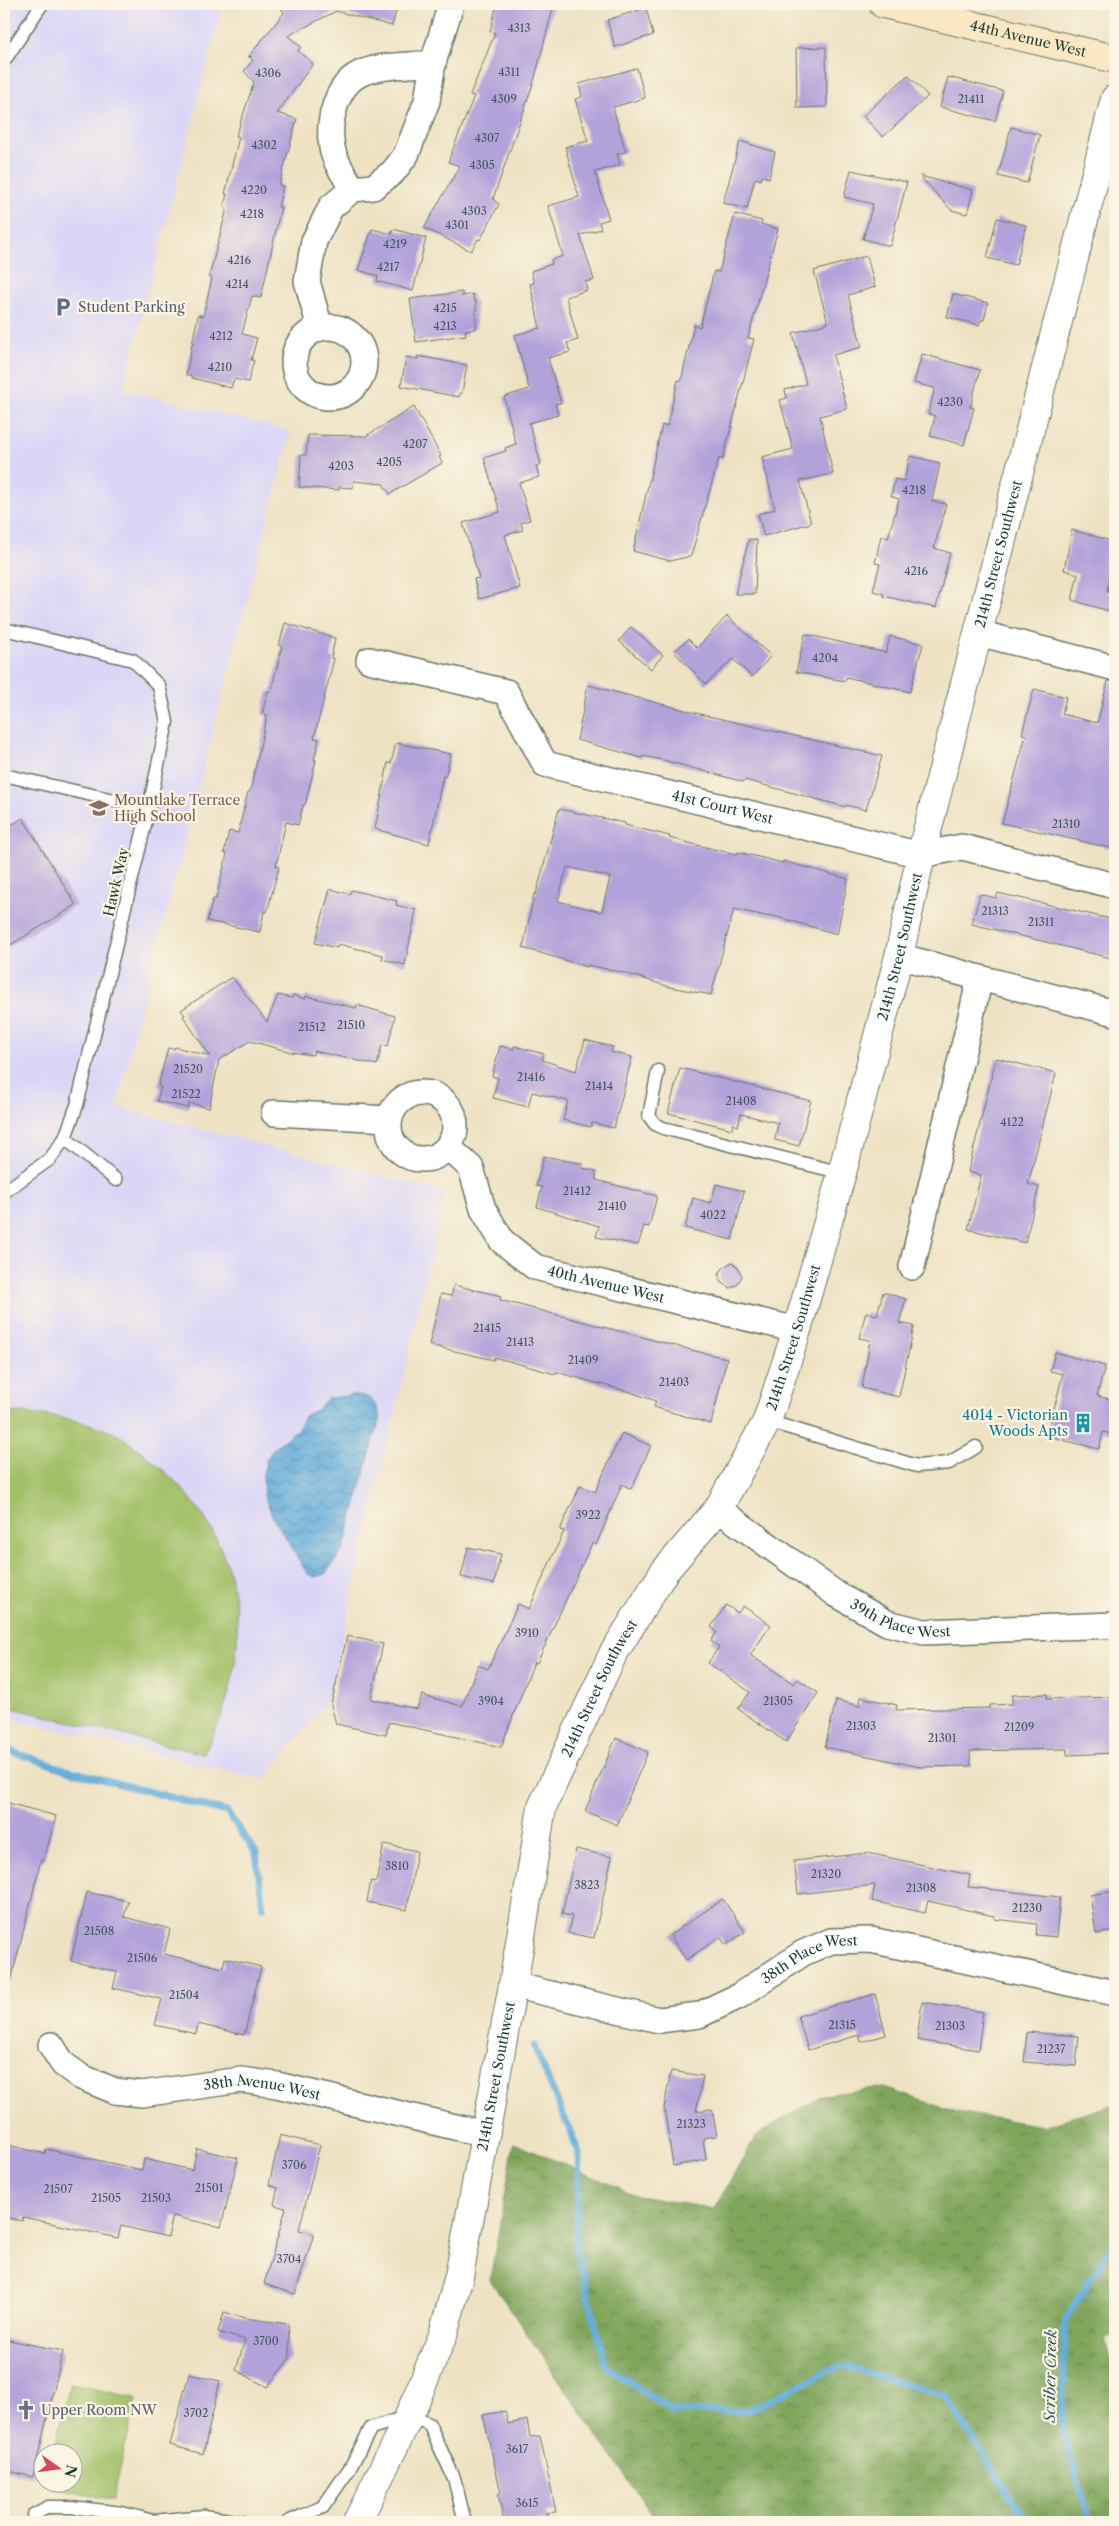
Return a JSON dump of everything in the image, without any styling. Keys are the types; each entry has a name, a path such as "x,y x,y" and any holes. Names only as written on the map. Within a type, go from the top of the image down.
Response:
{"main road":[{"name":"44th Avenue West","path":"883,4 1115,59"}],"street":[{"path":"320,328 307,281 314,241 332,207 354,188 373,187 393,172 406,156 427,100 433,63 450,4"},
{"path":"354,188 340,169 332,150 330,128 336,105 345,85 363,72 433,63"},
{"name":"214th Street Southwest","path":"357,2522 410,2416 443,2335 456,2284 513,1985 542,1807 613,1654 664,1572 718,1509 767,1421 797,1330 842,1173 899,956 921,855 1115,98"},
{"path":"978,634 1115,668"},
{"name":"41st Court West","path":"369,660 506,692 545,764 921,855 962,847 1115,886"},
{"path":"899,956 1115,1013"},
{"path":"912,1268 980,978"},
{"path":"424,1092 434,1094 443,1099 454,1117 456,1127 454,1138 448,1147 431,1158 410,1157 394,1144 390,1135 389,1119 396,1104 404,1097 424,1092"},
{"path":"274,1113 389,1119"},
{"name":"40th Avenue West","path":"448,1147 470,1168 483,1209 502,1242 535,1267 797,1330"},
{"name":"39th Place West","path":"718,1509 836,1594 888,1624 924,1632 1115,1625"},
{"name":"38th Place West","path":"513,1985 659,2020 699,2015 739,1996 803,1953 831,1941 872,1940 1115,1993"},
{"name":"38th Avenue West","path":"51,2045 63,2064 81,2077 115,2091 142,2094 242,2080 277,2085 485,2134"}],"lane":[{"path":"4,61 42,4"},
{"name":"Hawk Way","path":"4,629 133,660 159,686 166,728 77,1105 65,1138 50,1159 4,1192"},
{"path":"4,775 148,808"},
{"path":"658,1071 649,1116 655,1124 663,1128 842,1173"},
{"path":"65,1138 116,1180"},
{"path":"767,1421 918,1466 949,1463 976,1447"},
{"path":"288,2522 323,2507 350,2468 371,2428 410,2416 429,2424 454,2478 465,2522"},
{"path":"33,2515 48,2507 71,2507 122,2513 154,2521 204,2516 242,2522"}],"shaded area":[{"name":"Mountlake Terrace High School","path":"4,4 223,4 123,390 291,431 116,1107 446,1193 327,1703 264,1780 4,1717"}],"green space":[{"path":"4,1412 73,1420 120,1436 157,1465 187,1494 210,1527 226,1563 235,1600 237,1639 233,1678 221,1716 203,1754 4,1706"},
{"path":"884,2088 956,2112 1043,2126 1115,2104 1115,2334 1106,2339 1115,2376 1115,2522 657,2522 490,2280 514,2143 638,2196 714,2209 757,2135 822,2095"},
{"path":"70,2383 136,2398 113,2500 82,2493 82,2444 56,2444"}],"water":[{"path":"352,1395 367,1397 371,1400 376,1406 380,1417 343,1550 325,1574 315,1577 307,1573 273,1517 264,1495 263,1474 267,1459 274,1448 298,1429 304,1416 318,1409 327,1399"}],"building":[{"path":"279,4 398,4 392,26 336,11 288,36 301,47 298,51 313,64 277,113 297,119 279,185 283,186 278,207 281,207 261,298 252,296 242,334 257,338 251,360 254,360 248,382 234,379 231,388 186,375 198,315 203,316 212,278 209,277 227,208 224,207 227,194 225,194 239,137 236,136 254,82 244,71 253,60 250,58 252,56 248,57 284,13"},
{"path":"497,4 548,4 547,6 553,8 534,81 493,199 499,204 480,240 478,239 471,251 424,228 460,166 448,162 474,96 470,95 495,33 490,32"},
{"path":"646,8 653,35 615,47 607,20"},
{"path":"826,47 827,107 797,108 796,48"},
{"path":"637,68 645,98 613,107 626,152 617,154 620,165 595,172 609,219 599,222 601,229 580,235 594,280 585,282 587,290 566,297 578,340 567,343 570,352 548,358 561,403 555,404 558,415 529,423 541,464 536,466 539,477 519,483 530,520 521,522 523,530 505,535 520,588 479,599 474,579 479,578 463,523 500,512 484,458 506,451 505,448 516,444 504,397 529,389 515,335 540,328 530,284 534,283 531,271 552,264 551,260 563,256 548,206 579,197 565,147 588,141 575,99 582,97 579,84"},
{"path":"908,75 928,96 883,137 863,116"},
{"path":"948,77 1003,91 995,121 940,107"},
{"path":"1011,127 1040,135 1027,183 998,176"},
{"path":"740,141 775,152 769,178 762,176 761,180 755,178 747,209 723,203"},
{"path":"851,170 907,182 890,246 863,239 873,204 844,197"},
{"path":"920,176 973,190 967,214 951,210"},
{"path":"735,214 762,221 761,224 778,229 748,338 754,339 723,459 719,458 691,556 670,561 633,551 662,425 667,426 678,380 681,381 694,325 700,327 714,271 719,272"},
{"path":"997,218 1026,225 1016,265 987,258"},
{"path":"372,229 392,234 393,229 426,238 413,291 377,281 378,276 358,270"},
{"path":"867,256 875,287 848,295 862,347 833,355 847,409 820,416 833,474 800,481 811,523 764,536 758,514 775,509 762,457 793,449 780,400 787,398 785,390 806,384 793,333 828,323 814,271"},
{"path":"462,292 462,296 473,294 474,301 476,301 476,329 465,330 466,335 416,342 410,299"},
{"path":"953,294 988,303 984,320 981,320 979,325 947,317"},
{"path":"922,354 980,370 970,407 974,408 964,445 930,436 935,416 928,414 935,388 914,383"},
{"path":"417,356 467,365 462,393 460,393 459,397 401,386 406,357 418,359"},
{"path":"414,407 441,456 439,457 442,463 390,494 383,484 354,481 353,488 339,487 339,490 299,487 301,455 306,455 308,435 366,436"},
{"path":"910,456 940,463 932,501 946,504 934,548 950,553 936,608 883,596 884,594 873,591 880,564 875,563 881,536 888,538 899,499 891,496 895,479 904,481"},
{"path":"1072,530 1115,542 1107,592 1115,594 1115,613 1072,600 1078,574 1064,570"},
{"path":"749,539 757,540 755,594 735,594"},
{"path":"727,616 771,656 752,677 733,659 706,684 674,652 688,639 697,648"},
{"path":"285,623 335,638 331,658 334,659 314,738 319,739 305,805 303,805 298,825 286,822 276,866 279,867 267,912 264,911 260,932 207,921 213,899 216,899 227,854 224,853 229,831 238,833 248,792 250,792 267,715 262,714 268,691 271,692 282,646 279,646"},
{"path":"631,627 663,655 651,669 619,641"},
{"path":"805,634 886,653 890,636 923,644 910,692 846,677 845,681 796,672"},
{"path":"1108,681 1115,682 1115,849 1002,823 1026,735 1022,734 1034,689 1066,697 1062,714 1097,723"},
{"path":"588,685 704,715 882,756 866,810 846,805 846,807 745,780 744,782 663,760 643,756 642,758 577,740"},
{"path":"396,743 451,754 445,777 443,776 429,844 375,829 388,763 391,763"},
{"path":"559,809 625,823 625,825 670,836 669,838 717,850 737,854 738,852 783,863 783,861 848,879 837,934 770,915 770,917 734,909 711,995 670,987 625,973 588,965 588,967 523,948 534,894 536,894","holes":["567,867 610,877 602,912 558,901"]},
{"path":"23,818 76,905 4,949 4,829"},
{"path":"330,889 350,894 351,890 397,901 396,905 416,910 405,965 382,959 383,955 338,944 337,948 315,943"},
{"path":"998,893 1115,920 1115,959 972,924 980,894 996,898"},
{"path":"232,977 267,1022 278,995 292,998 293,995 305,999 306,996 356,1008 357,1005 395,1016 388,1046 382,1045 377,1065 314,1051 313,1055 291,1052 250,1041 219,1060 209,1108 189,1103 188,1108 157,1101 161,1087 158,1086 168,1048 174,1049 175,1047 210,1056 183,1016 185,1015 181,1010"},
{"path":"585,1040 613,1047 611,1052 632,1057 614,1128 592,1123 591,1127 563,1120 568,1101 532,1092 528,1107 493,1098 498,1078 492,1076 500,1046 514,1049 514,1046 544,1054 542,1060 576,1071"},
{"path":"996,1058 1056,1073 1028,1184 1039,1187 1025,1243 968,1229 981,1175 968,1172"},
{"path":"680,1068 811,1101 799,1146 775,1140 778,1123 741,1114 738,1126 733,1124 732,1129 668,1113"},
{"path":"544,1156 583,1164 582,1168 596,1171 596,1180 657,1196 649,1227 644,1226 638,1245 596,1237 599,1226 537,1207 542,1187 536,1186"},
{"path":"716,1184 744,1191 732,1240 685,1228 693,1198 711,1203"},
{"path":"732,1262 739,1269 742,1276 737,1285 730,1288 721,1282 719,1274 723,1268"},
{"path":"454,1285 501,1296 500,1300 727,1358 711,1424 654,1407 656,1401 630,1392 494,1357 494,1360 429,1345 441,1294 451,1296"},
{"path":"883,1292 906,1299 899,1323 914,1326 899,1397 862,1388 870,1340 859,1338 866,1312 877,1315"},
{"name":"4014 - Victorian Woods Apts","path":"1055,1352 1105,1366 1097,1396 1113,1400 1110,1412 1115,1414 1115,1435 1103,1432 1099,1449 1047,1436 1063,1374 1050,1371"},
{"path":"622,1433 651,1446 631,1489 622,1484 596,1545 592,1543 537,1663 534,1662 501,1747 389,1722 386,1735 336,1724 331,1705 347,1636 383,1644 371,1699 417,1709 422,1695 462,1706 478,1665 488,1669 518,1604 529,1609 564,1531 560,1530 580,1486 595,1492"},
{"path":"468,1547 501,1554 494,1584 461,1577"},
{"path":"726,1605 738,1613 743,1606 771,1625 750,1655 794,1684 798,1679 818,1693 786,1742 738,1709 750,1692 708,1663 719,1647 711,1641 717,1632 711,1627"},
{"path":"1047,1694 1047,1699 1115,1697 1115,1753 1067,1755 1067,1749 970,1751 971,1766 920,1767 825,1747 836,1700 860,1706 861,1697 897,1705 896,1710 990,1708 990,1705 1012,1704 1012,1695"},
{"path":"616,1738 648,1752 617,1825 585,1811"},
{"path":"4,1802 56,1816 44,1860 41,1860 11,1981 4,1980"},
{"path":"384,1844 417,1851 407,1910 367,1902 371,1881 376,1882"},
{"path":"576,1849 612,1857 594,1938 568,1933 572,1916 562,1914"},
{"path":"868,1853 970,1875 968,1887 1060,1897 1056,1937 1036,1935 1037,1924 994,1919 994,1916 928,1901 925,1913 872,1901 875,1885 798,1894 794,1861"},
{"path":"1115,1891 1115,1931 1096,1934 1090,1895"},
{"path":"87,1892 128,1901 124,1917 170,1929 164,1954 223,1968 225,1958 261,1967 244,2035 198,2024 196,2034 155,2025 162,1999 113,1988 117,1972 71,1961"},
{"path":"723,1899 745,1932 726,1945 720,1937 686,1960 670,1935"},
{"path":"875,1994 886,2035 861,2042 859,2035 808,2050 798,2016"},
{"path":"922,2002 983,2012 978,2050 917,2040"},
{"path":"1027,2032 1079,2036 1076,2066 1024,2062"},
{"path":"671,2071 703,2076 696,2111 712,2109 717,2136 703,2138 706,2160 673,2166 664,2108"},
{"path":"280,2135 320,2145 299,2230 314,2234 295,2294 264,2284 286,2208 274,2205 278,2188 269,2185"},
{"path":"4,2144 45,2154 46,2149 142,2170 144,2159 192,2170 197,2149 238,2158 221,2227 173,2216 168,2237 121,2226 118,2238 23,2217 22,2221 4,2217"},
{"path":"224,2312 245,2318 288,2324 290,2358 267,2387 236,2370 245,2340 218,2332"},
{"name":"Upper Room NW","path":"4,2339 63,2351 41,2444 32,2444 32,2477 4,2470"},
{"path":"189,2374 220,2381 203,2454 170,2445"},
{"path":"505,2411 508,2424 527,2420 530,2437 540,2436 556,2512 547,2513 550,2522 504,2522 498,2494 501,2493 483,2415"}],"waterway":[{"path":"4,1749 67,1770 227,1812 256,1853 263,1907"},
{"path":"534,2046 579,2152 576,2249 606,2366 673,2412 747,2411 842,2365 945,2396 1027,2522"},
{"name":"Scriber Creek","path":"1091,2522 1062,2430 1065,2320 1115,2241"}],"place":[{"name":"Student Parking","path":"63,307"},
{"name":"Mountlake Terrace High School","path":"99,808"},
{"name":"4014 - Victorian Woods Apts","path":"1083,1423"},
{"name":"Upper Room NW","path":"26,2410"}]}
